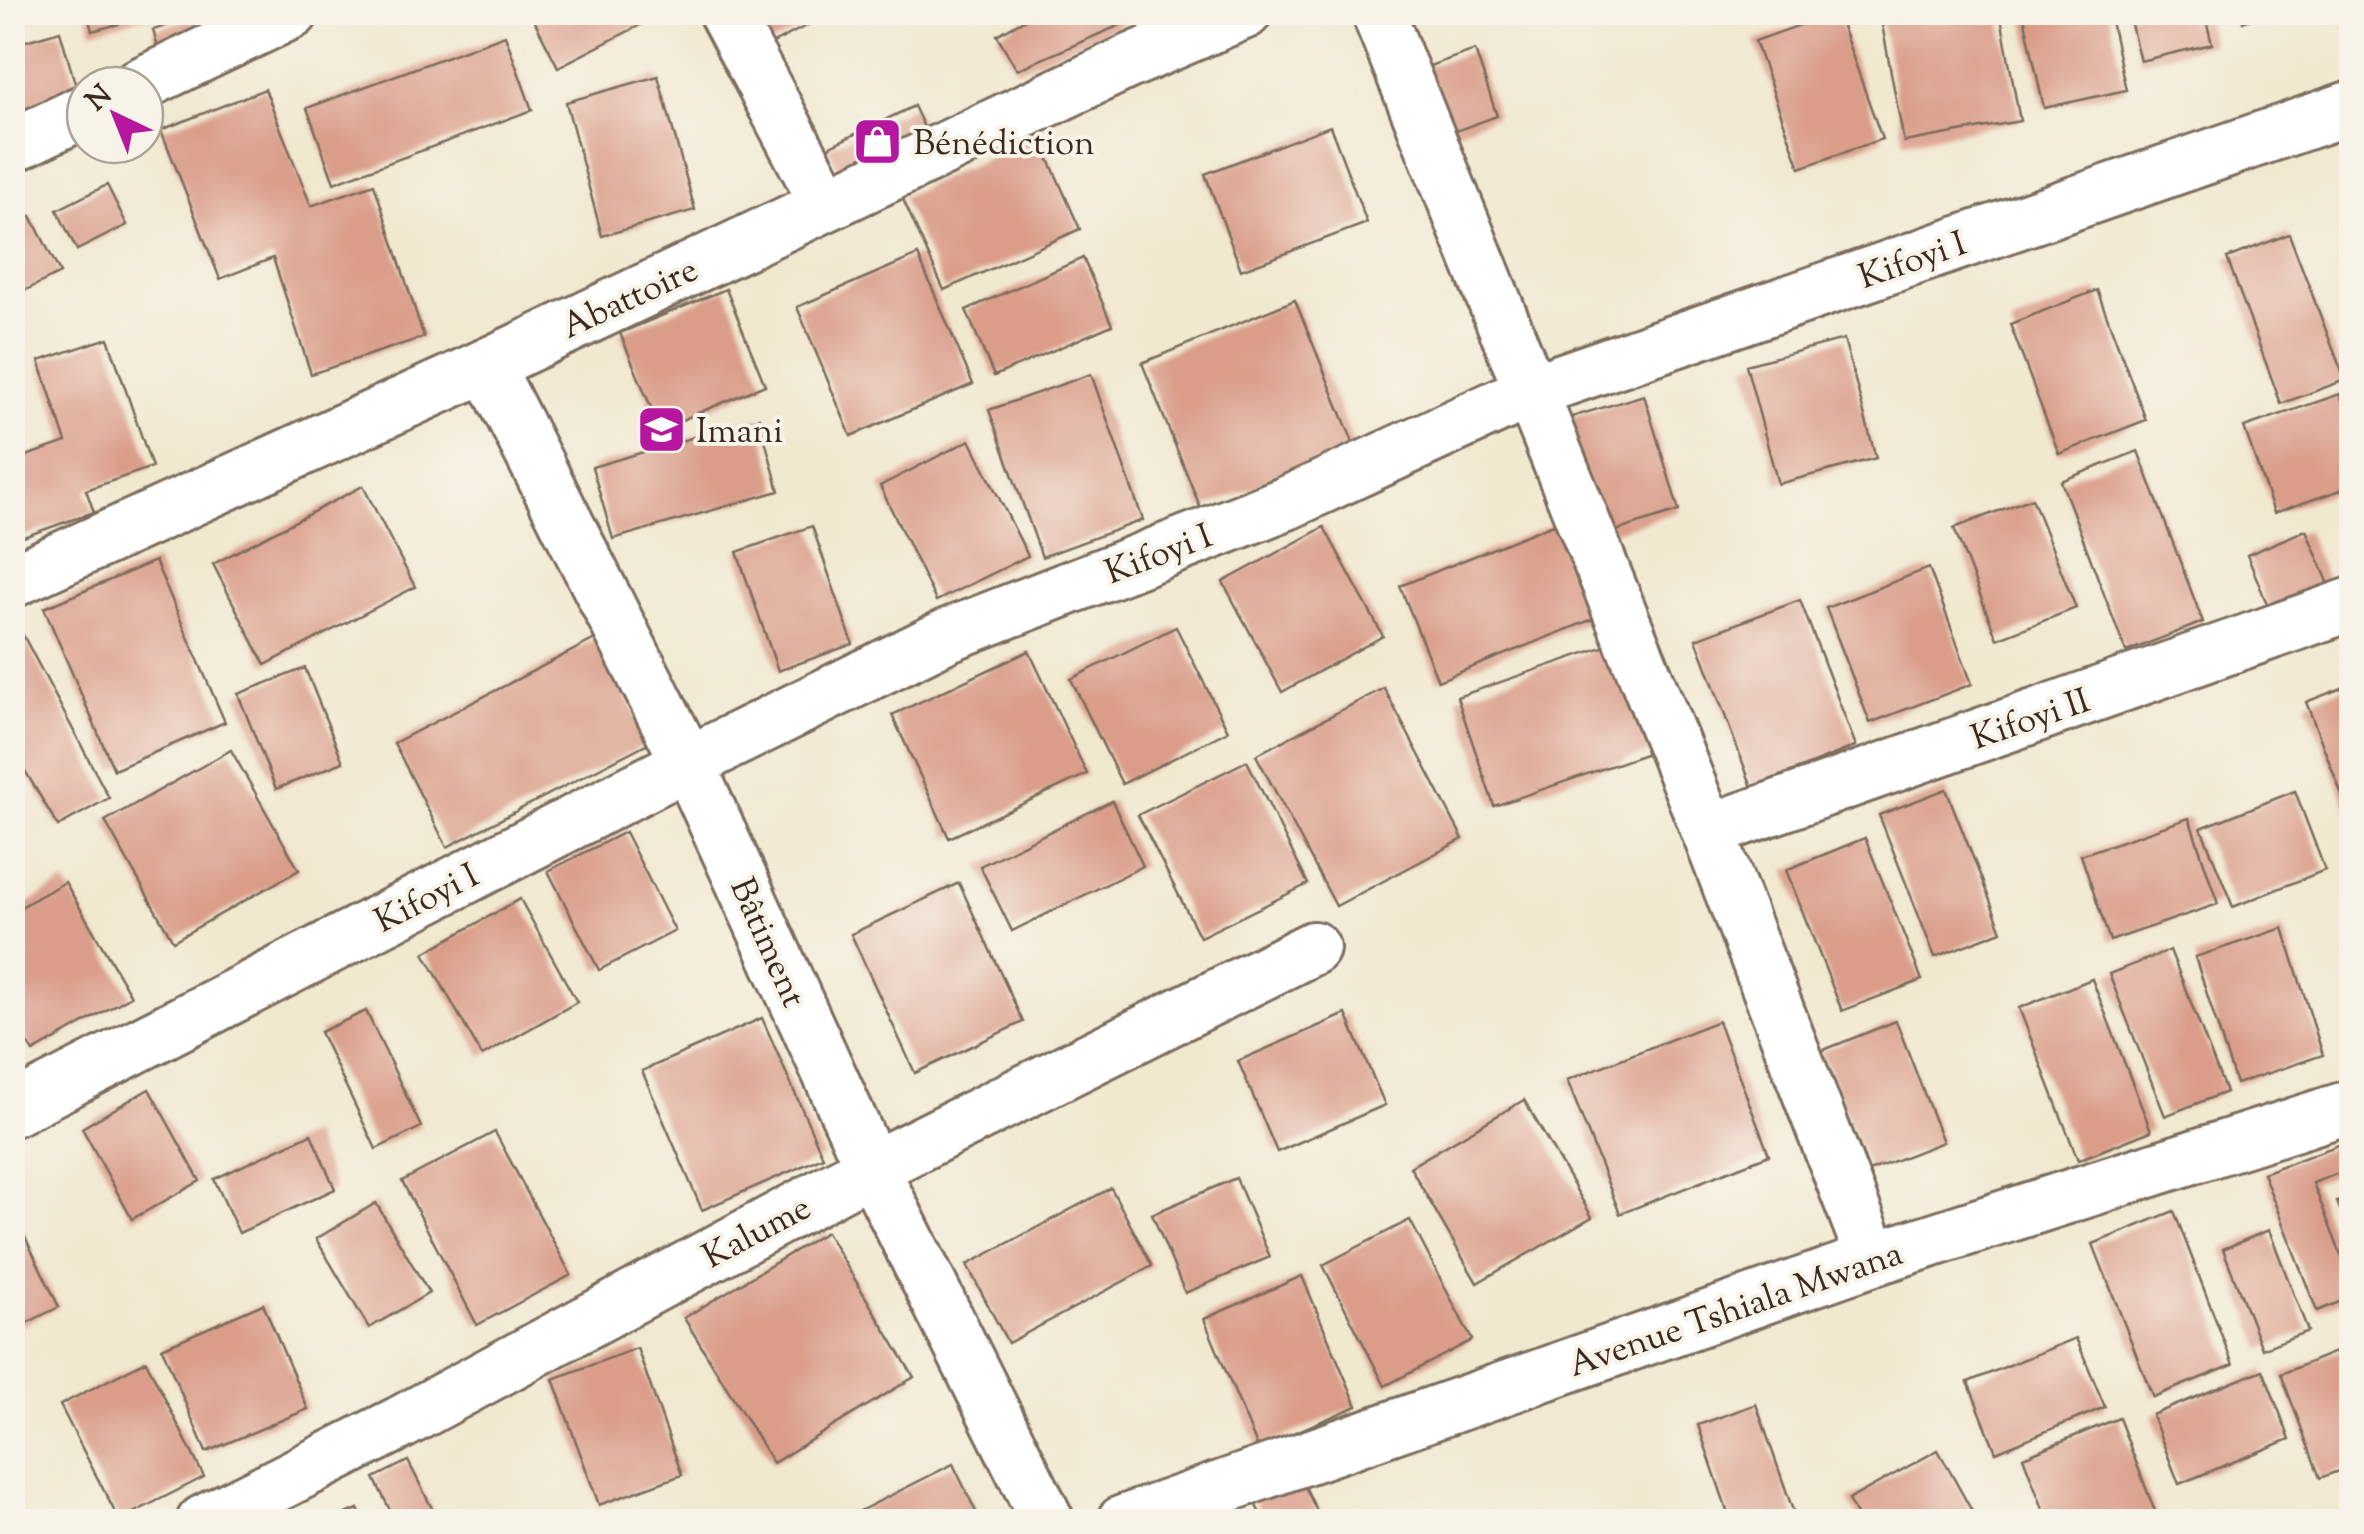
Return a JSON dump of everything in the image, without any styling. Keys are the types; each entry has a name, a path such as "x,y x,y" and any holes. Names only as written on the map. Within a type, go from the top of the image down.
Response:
{"street":[{"path":"165,73 292,12"},
{"path":"724,12 826,203"},
{"name":"Abattoire","path":"12,581 486,365 1128,62 1245,12"},
{"path":"1378,12 1708,831 1873,1259"},
{"name":"Kifoyi I","path":"12,1110 688,763 948,635 1287,503 1531,391 2352,108"},
{"path":"12,146 65,121"},
{"name":"Bâtiment","path":"486,365 688,763 872,1168 1048,1522"},
{"name":"Kifoyi II","path":"1708,831 2352,604"},
{"name":"Kalume","path":"202,1522 400,1423 872,1168 1313,948"},
{"name":"Avenue Tshiala Mwana","path":"1124,1522 1873,1259 2352,1106"}],"building":[{"path":"12,12 42,12 42,13 12,24"},
{"path":"87,12 157,12 157,14 92,31"},
{"path":"530,12 666,12 558,67"},
{"path":"755,12 833,12 771,44"},
{"path":"1038,12 1150,12 1017,70 997,35"},
{"path":"1837,12 1882,139 1800,168 1755,41"},
{"path":"1916,12 2000,12 2020,121 1904,142 1881,19"},
{"path":"2023,12 2109,12 2126,90 2044,108"},
{"path":"2128,12 2204,12 2212,44 2140,61"},
{"path":"2240,12 2268,12 2268,13 2243,22"},
{"path":"192,18 206,69 167,81 153,30"},
{"path":"60,31 70,65 65,65 65,116 26,127 12,78 12,45"},
{"path":"505,35 532,110 334,183 307,108"},
{"path":"1475,50 1497,116 1442,136 1418,70"},
{"path":"136,57 139,65 118,65"},
{"path":"658,76 695,210 602,236 566,102"},
{"path":"265,89 311,206 374,184 424,337 311,374 273,258 220,279 165,140 165,128"},
{"name":"Bénédiction","path":"914,106 928,136 842,176 828,147"},
{"path":"1330,126 1367,223 1241,270 1205,174"},
{"path":"1038,135 1080,229 944,290 902,197"},
{"path":"107,185 127,225 77,250 57,210"},
{"path":"31,216 60,273 14,296 12,225"},
{"path":"2289,234 2345,380 2281,404 2227,258"},
{"path":"918,255 973,384 851,436 797,307"},
{"path":"1083,258 1112,325 994,376 966,310"},
{"path":"726,289 765,385 660,429 620,333"},
{"path":"2097,290 2146,420 2059,454 2010,324"},
{"path":"1295,300 1355,447 1201,509 1142,363"},
{"path":"108,338 152,467 86,490 94,512 12,541 12,461 66,442 39,361"},
{"path":"1844,339 1876,458 1778,484 1746,365"},
{"path":"1091,374 1143,520 1042,557 989,410"},
{"path":"2340,394 2352,426 2352,486 2274,513 2244,427"},
{"path":"1644,395 1679,511 1603,535 1568,418"},
{"path":"759,418 779,491 613,539 592,467"},
{"path":"970,440 1028,556 936,601 880,486"},
{"path":"2138,451 2203,622 2126,652 2061,481"},
{"path":"363,486 415,587 265,665 213,564"},
{"path":"2032,498 2076,608 1997,639 1954,528"},
{"path":"1566,519 1603,615 1438,681 1400,586"},
{"path":"812,526 853,644 778,671 737,552"},
{"path":"1324,527 1383,636 1282,692 1223,582"},
{"path":"2306,530 2334,596 2274,621 2247,555"},
{"path":"155,561 225,722 114,770 44,608"},
{"path":"1929,568 1972,684 1870,723 1826,608"},
{"path":"1800,600 1856,746 1752,787 1696,639"},
{"path":"12,614 109,798 58,826 12,749"},
{"path":"1176,627 1228,731 1122,784 1071,679"},
{"path":"597,638 650,742 447,847 394,743"},
{"path":"1620,641 1657,750 1494,806 1457,697"},
{"path":"1029,651 1087,774 949,838 892,715"},
{"path":"305,668 343,762 276,789 238,694"},
{"path":"2352,684 2352,818 2351,818 2306,702"},
{"path":"1384,688 1463,839 1336,906 1256,755"},
{"path":"231,750 299,870 173,941 105,821"},
{"path":"1247,761 1308,884 1200,937 1138,815"},
{"path":"1946,789 2002,931 1935,957 1879,815"},
{"path":"2295,791 2325,870 2233,907 2201,828"},
{"path":"1112,801 1143,866 1012,931 980,866"},
{"path":"2189,818 2218,904 2110,941 2081,855"},
{"path":"625,832 675,931 599,970 548,871"},
{"path":"1865,838 1922,980 1842,1011 1786,870"},
{"path":"65,882 131,996 33,1052 12,1016 12,912"},
{"path":"959,883 1023,1022 915,1073 851,934"},
{"path":"520,899 577,1002 482,1056 424,953"},
{"path":"2283,928 2323,1055 2236,1084 2195,957"},
{"path":"2170,950 2226,1092 2165,1116 2109,974"},
{"path":"2092,979 2151,1131 2078,1160 2019,1008"},
{"path":"366,1011 421,1127 376,1149 320,1032"},
{"path":"1346,1014 1385,1105 1277,1152 1238,1061"},
{"path":"762,1018 823,1157 702,1210 642,1071"},
{"path":"1718,1021 1769,1155 1620,1214 1567,1080"},
{"path":"1896,1021 1943,1142 1869,1171 1821,1051"},
{"path":"149,1089 200,1181 132,1219 82,1128"},
{"path":"1524,1100 1592,1217 1477,1283 1410,1167"},
{"path":"495,1132 571,1275 477,1325 402,1181"},
{"path":"311,1134 335,1189 239,1233 214,1179"},
{"path":"2352,1140 2352,1168 2313,1183 2352,1283 2352,1297 2317,1311 2263,1173"},
{"path":"1236,1178 1270,1257 1185,1293 1152,1214"},
{"path":"1111,1188 1152,1266 1008,1343 967,1265"},
{"path":"2352,1196 2352,1237 2351,1237 2337,1202"},
{"path":"376,1203 429,1293 369,1328 316,1239"},
{"path":"12,1210 59,1307 12,1330"},
{"path":"2174,1211 2233,1365 2153,1397 2093,1244"},
{"path":"1410,1220 1472,1340 1385,1386 1323,1265"},
{"path":"2269,1230 2308,1331 2262,1349 2223,1249"},
{"path":"826,1232 914,1377 773,1463 684,1318"},
{"path":"1302,1276 1357,1406 1258,1448 1204,1319"},
{"path":"263,1304 308,1409 206,1452 162,1348"},
{"path":"2076,1338 2105,1407 1996,1452 1968,1382"},
{"path":"2352,1345 2352,1466 2320,1478 2281,1374"},
{"path":"637,1348 682,1475 599,1505 553,1379"},
{"path":"146,1361 204,1477 119,1520 60,1405"},
{"path":"2263,1370 2290,1439 2179,1484 2152,1415"},
{"path":"1756,1404 1797,1522 1731,1522 1698,1425"},
{"path":"2119,1418 2159,1522 2048,1522 2023,1457"},
{"path":"1938,1450 1978,1522 1860,1522 1848,1500"},
{"path":"408,1461 439,1522 396,1522 374,1478"},
{"path":"953,1464 981,1522 838,1522"},
{"path":"1300,1476 1322,1522 1264,1522 1253,1499"},
{"path":"358,1509 363,1521 329,1521"}],"place":[{"name":"Bénédiction","path":"878,142"},
{"name":"Imani","path":"661,430"}]}
